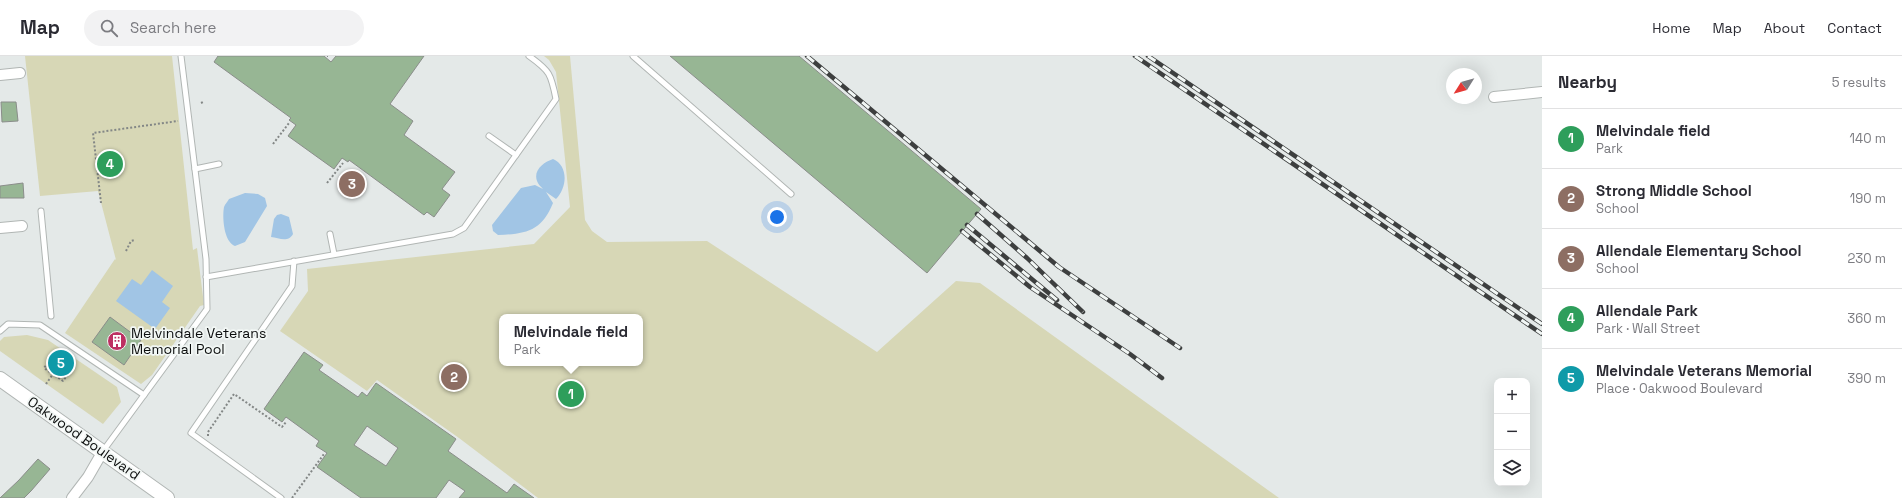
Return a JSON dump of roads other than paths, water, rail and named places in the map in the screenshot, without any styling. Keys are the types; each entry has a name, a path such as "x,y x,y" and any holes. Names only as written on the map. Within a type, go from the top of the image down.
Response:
{"main road":[{"name":"Oakwood Boulevard","path":"0,379 167,498"}],"street":[{"path":"0,75 20,73"},
{"path":"1494,97 1542,92"},
{"path":"0,228 22,226"},
{"path":"72,498 88,477 103,451"}],"lane":[{"path":"103,451 206,309 206,259 181,56"},
{"path":"206,277 453,234 464,228 556,99 551,78 544,67 529,56"},
{"path":"633,56 790,194"},
{"path":"489,136 516,155"},
{"path":"195,170 219,164"},
{"path":"41,211 51,316"},
{"path":"330,234 334,254"},
{"path":"281,498 191,433 292,286 294,261"},
{"path":"0,331 8,324 40,325 144,395"}],"water":[{"path":"553,159 562,167 565,178 560,194 556,199 546,192 553,203 544,220 532,229 525,232 498,235 493,231 492,225 521,188 535,185 543,189 537,182 536,177 538,170 543,164"},
{"path":"245,193 258,194 265,198 267,206 245,242 235,246 231,244 226,235 223,217 224,207 229,199"},
{"path":"281,214 289,217 293,234 291,237 286,239 271,237 274,219 277,215"},
{"path":"152,270 173,286 162,302 170,308 155,329 116,301 132,279 141,285"}],"railway":[{"path":"807,56 1059,267 1180,348"},
{"path":"1135,56 1542,334"},
{"path":"1148,56 1542,324"},
{"path":"977,214 1027,258 1083,312"},
{"path":"967,225 1057,300"},
{"path":"962,231 1030,287 1130,354 1162,378"}],"place":[{"name":"Allendale Park","path":"110,164"},
{"name":"Allendale Elementary School","path":"352,184"},
{"name":"Melvindale Veterans Memorial Pool","path":"117,341"},
{"name":"Melvindale Veterans Memorial","path":"61,363"},
{"name":"Strong Middle School","path":"454,377"},
{"name":"Melvindale field","path":"571,394"}]}
